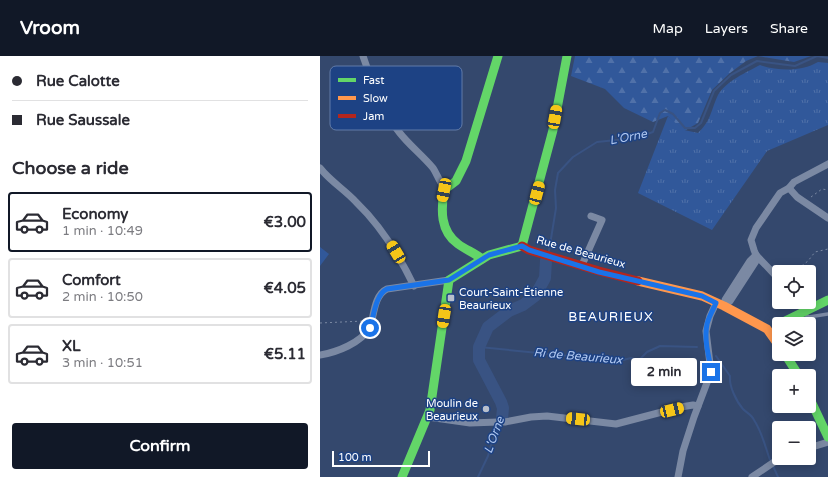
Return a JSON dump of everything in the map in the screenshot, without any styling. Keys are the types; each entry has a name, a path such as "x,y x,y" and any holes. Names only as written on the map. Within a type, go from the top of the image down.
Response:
{"street":[{"path":"363,56 367,66"},
{"path":"444,190 456,180 466,161 498,56"},
{"path":"522,246 553,130 567,56"},
{"path":"399,130 412,147 433,169 444,187 441,203 441,215 446,231 457,243 482,259"},
{"path":"678,477 683,451 711,372 706,331 710,316 720,304 730,301 756,261 756,255 751,240 756,228 777,196 794,182 828,164"},
{"path":"320,168 356,201 375,223 401,260 414,286"},
{"path":"788,188 797,197 828,218"},
{"path":"582,266 602,220 591,216"},
{"name":"Rue de Beaurieux","path":"449,280 489,255 522,246 529,250 599,272 702,296 767,329"},
{"path":"756,255 772,272"},
{"path":"320,355 343,349 367,332 379,297 382,292 387,289 449,280 430,410 402,477"},
{"path":"793,317 828,300"},
{"path":"772,327 767,329 772,336"},
{"path":"428,417 470,423 501,422 543,416 616,424 681,407 693,405 698,406"},
{"path":"816,412 828,437"},
{"path":"816,446 828,442"},
{"path":"752,477 772,463"}],"lane":[{"path":"803,312 809,317 828,314"}],"path":[{"path":"807,204 814,194 822,189 828,190"},
{"path":"803,265 815,252 828,249"},
{"path":"320,323 372,321"}],"green space":[{"path":"575,56 758,56 746,61 730,73 712,90 698,123 684,131 668,116 653,122 624,108 605,89 571,76"},
{"path":"758,56 811,56 794,62"},
{"path":"818,62 828,63 828,125 767,151 712,230 638,193 668,116 684,130 698,133 706,124 718,95 726,85 737,77 760,65 789,70 804,68"},
{"path":"320,247 329,254 320,266"}],"waterway":[{"name":"L'Orne","path":"549,251 556,208 555,190 558,173 573,157 597,142 636,138 653,132 660,113 665,110 673,114 685,128 695,128 701,123 714,91 731,75 757,61 795,66 817,56 828,58"},
{"name":"L'Orne","path":"502,419 503,408 479,360 479,347 488,327 509,311 523,305 535,296 545,278 546,260"},
{"name":"Ri de Beaurieux","path":"479,347 619,361 631,358 637,360 640,359 647,352 660,346 697,347"},
{"name":"Ri de Beaurieux","path":"716,356 730,376 732,389 738,402 752,417 757,425 770,460"},
{"name":"L'Orne","path":"478,477 488,456 492,442 502,419"},
{"name":"Ri de Beaurieux","path":"773,466 778,477"}],"traffic: fast":[{"path":"482,259 452,239 443,220 442,205 444,190 456,181 466,161 498,56"},
{"path":"522,246 553,130 567,56"},
{"path":"402,477 430,410 449,280 489,255 522,246"},
{"path":"793,317 828,300"},
{"path":"789,361 795,369"},
{"path":"816,412 828,437"}],"traffic: slow":[{"path":"638,281 702,296 767,329 772,336"}],"traffic: jam":[{"path":"522,246 529,250 638,281"}],"place":[{"name":"Court-Saint-Étienne Beaurieux","path":"451,298"},
{"name":"Moulin de Beaurieux","path":"486,409"}],"district":[{"name":"BEAURIEUX","path":"611,317"}],"route":[{"path":"370,328 379,297 382,292 387,289 433,284 449,280 489,255 522,246 529,250 599,272 702,296 716,303 707,323 706,331 711,372"}]}
